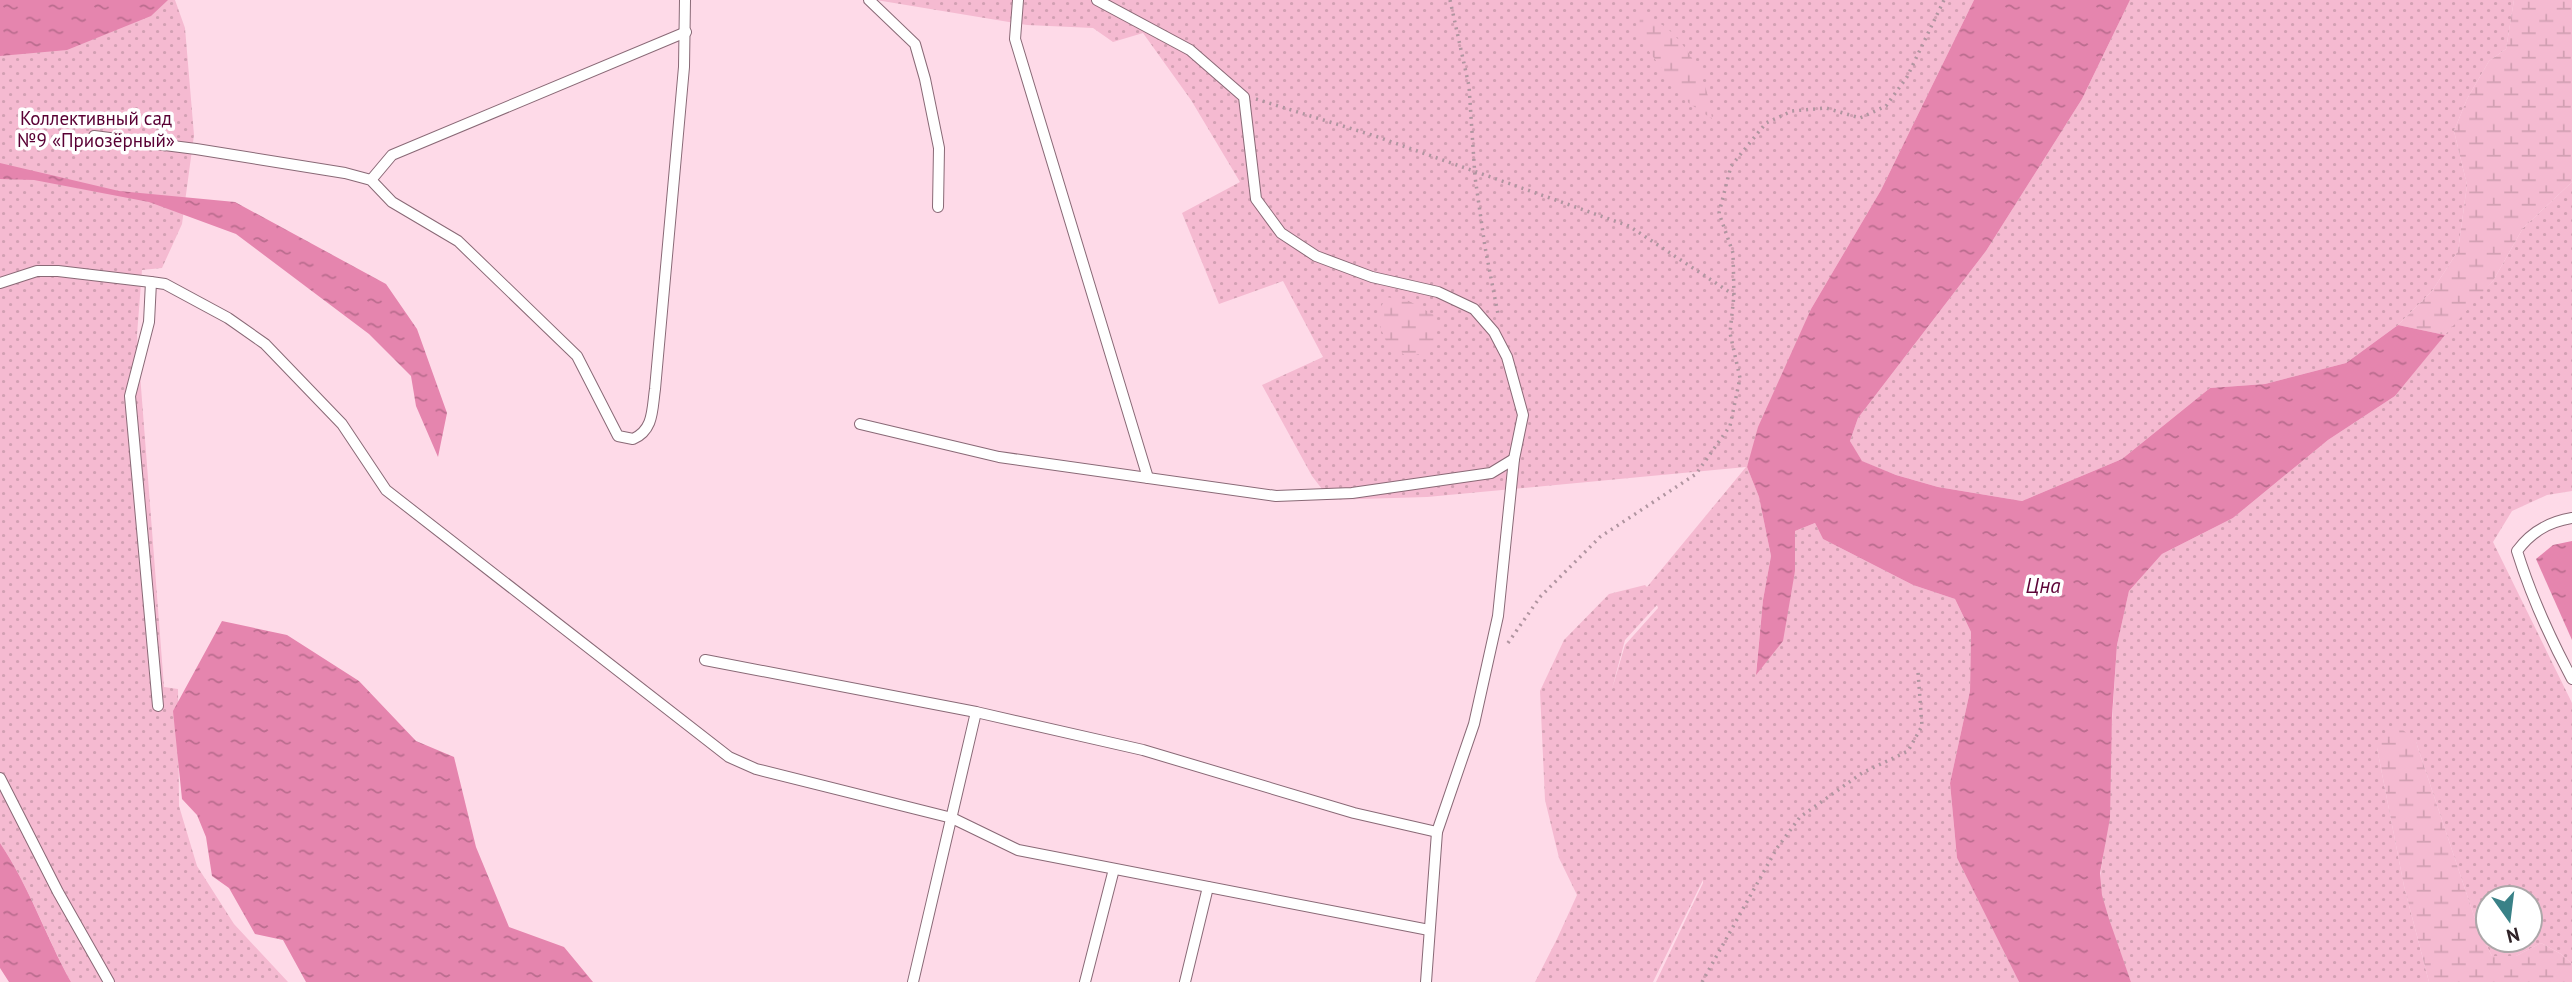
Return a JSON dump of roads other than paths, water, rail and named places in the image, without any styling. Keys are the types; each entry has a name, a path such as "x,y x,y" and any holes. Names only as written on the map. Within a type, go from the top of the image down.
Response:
{"lane":[{"path":"94,136 209,151 345,173 371,180 392,202 458,241 577,356 618,436 633,439 640,436 650,424 655,389 686,32 685,0"},
{"path":"869,0 915,44 939,148 938,207"},
{"path":"1018,0 1015,39 1148,478"},
{"path":"1097,0 1190,50 1244,97 1256,199 1281,233 1316,256 1361,273 1438,292 1474,309 1494,331 1507,357 1523,415 1514,459 1498,616 1474,724 1437,832 1426,982"},
{"path":"371,180 392,155 686,32"},
{"path":"0,283 37,271 151,282 164,284 228,318 265,344 342,424 386,490 729,757 756,769 952,818 1018,850 1429,930"},
{"path":"151,282 149,321 130,396 158,706"},
{"path":"860,424 999,457 1276,496 1352,493 1491,474 1514,459"},
{"path":"2572,518 2557,520 2529,535 2517,551 2552,641 2572,679"},
{"path":"705,660 976,712 1143,750 1354,813 1437,832"},
{"path":"914,982 976,712"},
{"path":"0,778 58,892 109,982"},
{"path":"1085,982 1114,869"},
{"path":"1185,982 1208,887"}],"water":[{"path":"0,0 168,0 151,16 67,50 0,56"},
{"name":"Цна","path":"1974,0 2130,0 2082,99 1986,251 1858,418 1850,441 1862,461 1896,475 1938,487 2022,501 2122,459 2210,388 2265,384 2346,363 2398,325 2445,335 2395,396 2328,440 2233,518 2162,554 2129,591 2117,645 2112,716 2110,818 2100,873 2102,895 2131,982 2019,982 1957,858 1950,783 1970,691 1971,632 1955,599 1913,585 1823,539 1815,523 1795,531 1795,571 1783,641 1756,675 1763,600 1771,556 1759,497 1747,467 1758,427 1811,309 1881,190"},
{"path":"0,163 119,191 235,202 386,284 417,329 447,413 438,457 416,406 411,376 369,334 236,234 149,202 34,180 0,179"},
{"path":"2572,541 2572,640 2536,559 2553,545"},
{"path":"222,621 287,635 359,681 416,741 454,757 476,847 509,927 564,947 593,982 306,982 283,940 255,934 229,888 212,876 206,837 197,815 182,799 173,711"},
{"path":"0,843 20,877 71,982 9,982 0,968"}],"park label":[{"name":"Коллективный сад №9 «Приозёрный»","path":"96,129"}]}
